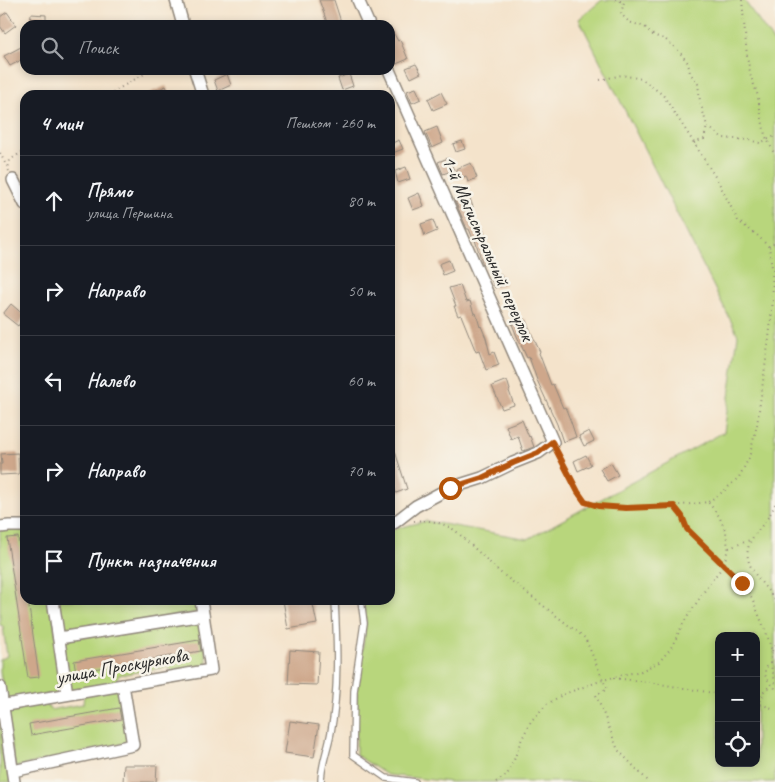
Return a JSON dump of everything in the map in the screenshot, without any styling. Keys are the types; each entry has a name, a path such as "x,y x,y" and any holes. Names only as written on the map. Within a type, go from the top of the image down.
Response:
{"street":[{"path":"176,0 182,20"},
{"path":"358,0 367,20"},
{"path":"197,75 201,90"},
{"name":"1-й Магистральный переулок","path":"391,75 552,442"},
{"path":"11,174 20,193"},
{"path":"395,521 416,506 450,488 482,478 538,453 552,442"},
{"path":"0,528 20,526"},
{"path":"54,605 67,694"},
{"name":"улица Проскурякова","path":"1,706 211,670 200,605"},
{"path":"59,638 203,615"},
{"path":"0,686 1,706 14,776 133,745 123,685"}],"lane":[{"path":"321,782 321,774 331,732 337,679 338,647 335,605"},
{"path":"362,605 364,623 354,691 353,755 386,780 415,782"}],"path":[{"path":"615,0 624,2 621,14 629,22 645,27 653,35 666,40 678,50 688,63 690,73 698,84 700,101 707,126 704,139 694,143"},
{"path":"742,0 747,56 751,77 765,135 775,155"},
{"path":"117,90 142,75"},
{"path":"552,442 585,502 598,506 626,508 674,506 708,502 739,477 749,458 757,425 769,338 773,300 772,268 768,247 757,235 738,221 719,183 663,95 642,79 622,75 600,80"},
{"path":"707,126 723,138 760,143 775,136"},
{"path":"0,153 11,174"},
{"path":"11,174 10,160 20,153"},
{"path":"768,247 775,242"},
{"path":"496,782 506,775 531,721 547,704 564,694 603,680 641,671 659,662 671,648 684,622 724,565 728,548 726,532 719,516 708,502"},
{"path":"775,504 772,512 750,540 747,554 750,568 775,600"},
{"path":"674,506 682,516 687,529 742,583 752,598 772,651"},
{"path":"395,523 425,520 449,527 501,573 585,638 607,688 596,696 618,750 649,782"},
{"path":"728,548 750,540"},
{"path":"775,645 770,663 774,676 775,692"},
{"path":"770,663 765,669 765,675 771,685 764,691 760,704 775,709"},
{"path":"611,678 715,693"}],"green space":[{"path":"602,0 744,0 775,44 775,782 451,782 387,775 356,755 357,691 366,623 364,605 395,605 395,529 426,521 528,539 724,432 738,335 579,19"},
{"path":"20,528 20,605 52,605 64,692 5,702 0,672 0,660 7,656 3,626 0,625 0,530"},
{"path":"58,605 199,605 201,612 62,633"},
{"path":"201,618 208,667 174,673 168,667 119,675 115,683 69,691 61,640"},
{"path":"121,688 130,742 15,767 5,707 45,701 50,710 83,704 84,694"},
{"path":"0,708 11,782 0,782"}],"building":[{"path":"319,0 334,0 340,20 326,20"},
{"path":"7,12 16,25 5,33 0,26 0,17"},
{"path":"31,14 46,15 46,20 30,20"},
{"path":"395,36 398,41 400,40 408,59 395,65"},
{"path":"20,48 20,61 10,66 4,56"},
{"path":"416,64 421,73 411,78 406,68"},
{"path":"227,75 231,85 218,90 214,80"},
{"path":"349,75 353,86 342,90 338,78"},
{"path":"166,86 168,90 157,90"},
{"path":"416,88 421,99 412,103 407,91"},
{"path":"441,92 447,104 433,110 428,99"},
{"path":"437,127 443,143 432,148 425,132"},
{"path":"399,140 403,149 395,152 395,142"},
{"path":"462,141 465,149 456,152 453,144"},
{"path":"448,158 454,170 443,174 438,162"},
{"path":"471,163 477,178 468,182 466,176 460,178 456,169"},
{"path":"406,167 410,179 398,183 395,171"},
{"path":"419,193 424,206 413,210 408,198"},
{"path":"469,196 473,207 469,209 478,229 482,227 493,262 483,265 475,240 469,229 467,229 455,201"},
{"path":"433,220 437,231 425,236 421,224"},
{"path":"449,260 453,271 443,275 439,264"},
{"path":"500,274 505,284 495,288 491,279"},
{"path":"460,285 466,302 470,301 474,314 476,313 490,354 494,352 499,365 486,370 479,351 476,352 461,315 458,316 449,288"},
{"path":"11,304 20,312 20,323 18,326 3,314"},
{"path":"525,319 540,352 551,385 553,384 563,408 565,407 576,437 563,442 529,357 527,358 512,324"},
{"path":"507,380 514,405 502,409 492,386"},
{"path":"522,420 534,447 523,451 518,436 511,439 506,426"},
{"path":"589,431 594,441 584,446 579,436"},
{"path":"395,451 407,489 396,493 395,490"},
{"path":"18,453 19,474 0,475 1,454"},
{"path":"586,455 591,465 578,471 574,461"},
{"path":"611,463 618,475 607,481 600,469"},
{"path":"18,537 20,550 20,605 29,605 39,677 28,678 7,538"},
{"path":"284,605 313,605 317,624 288,629"},
{"path":"199,640 201,651 76,672 74,661"},
{"path":"290,650 319,652 317,685 288,684"},
{"path":"119,708 121,719 31,735 29,724"},
{"path":"290,721 319,725 314,757 285,753"},
{"path":"124,765 157,765 156,782 123,782"}],"route":[{"path":"450,488 482,478 538,453 552,442 585,502 598,506 626,508 674,506 682,516 687,529 742,583"}]}
